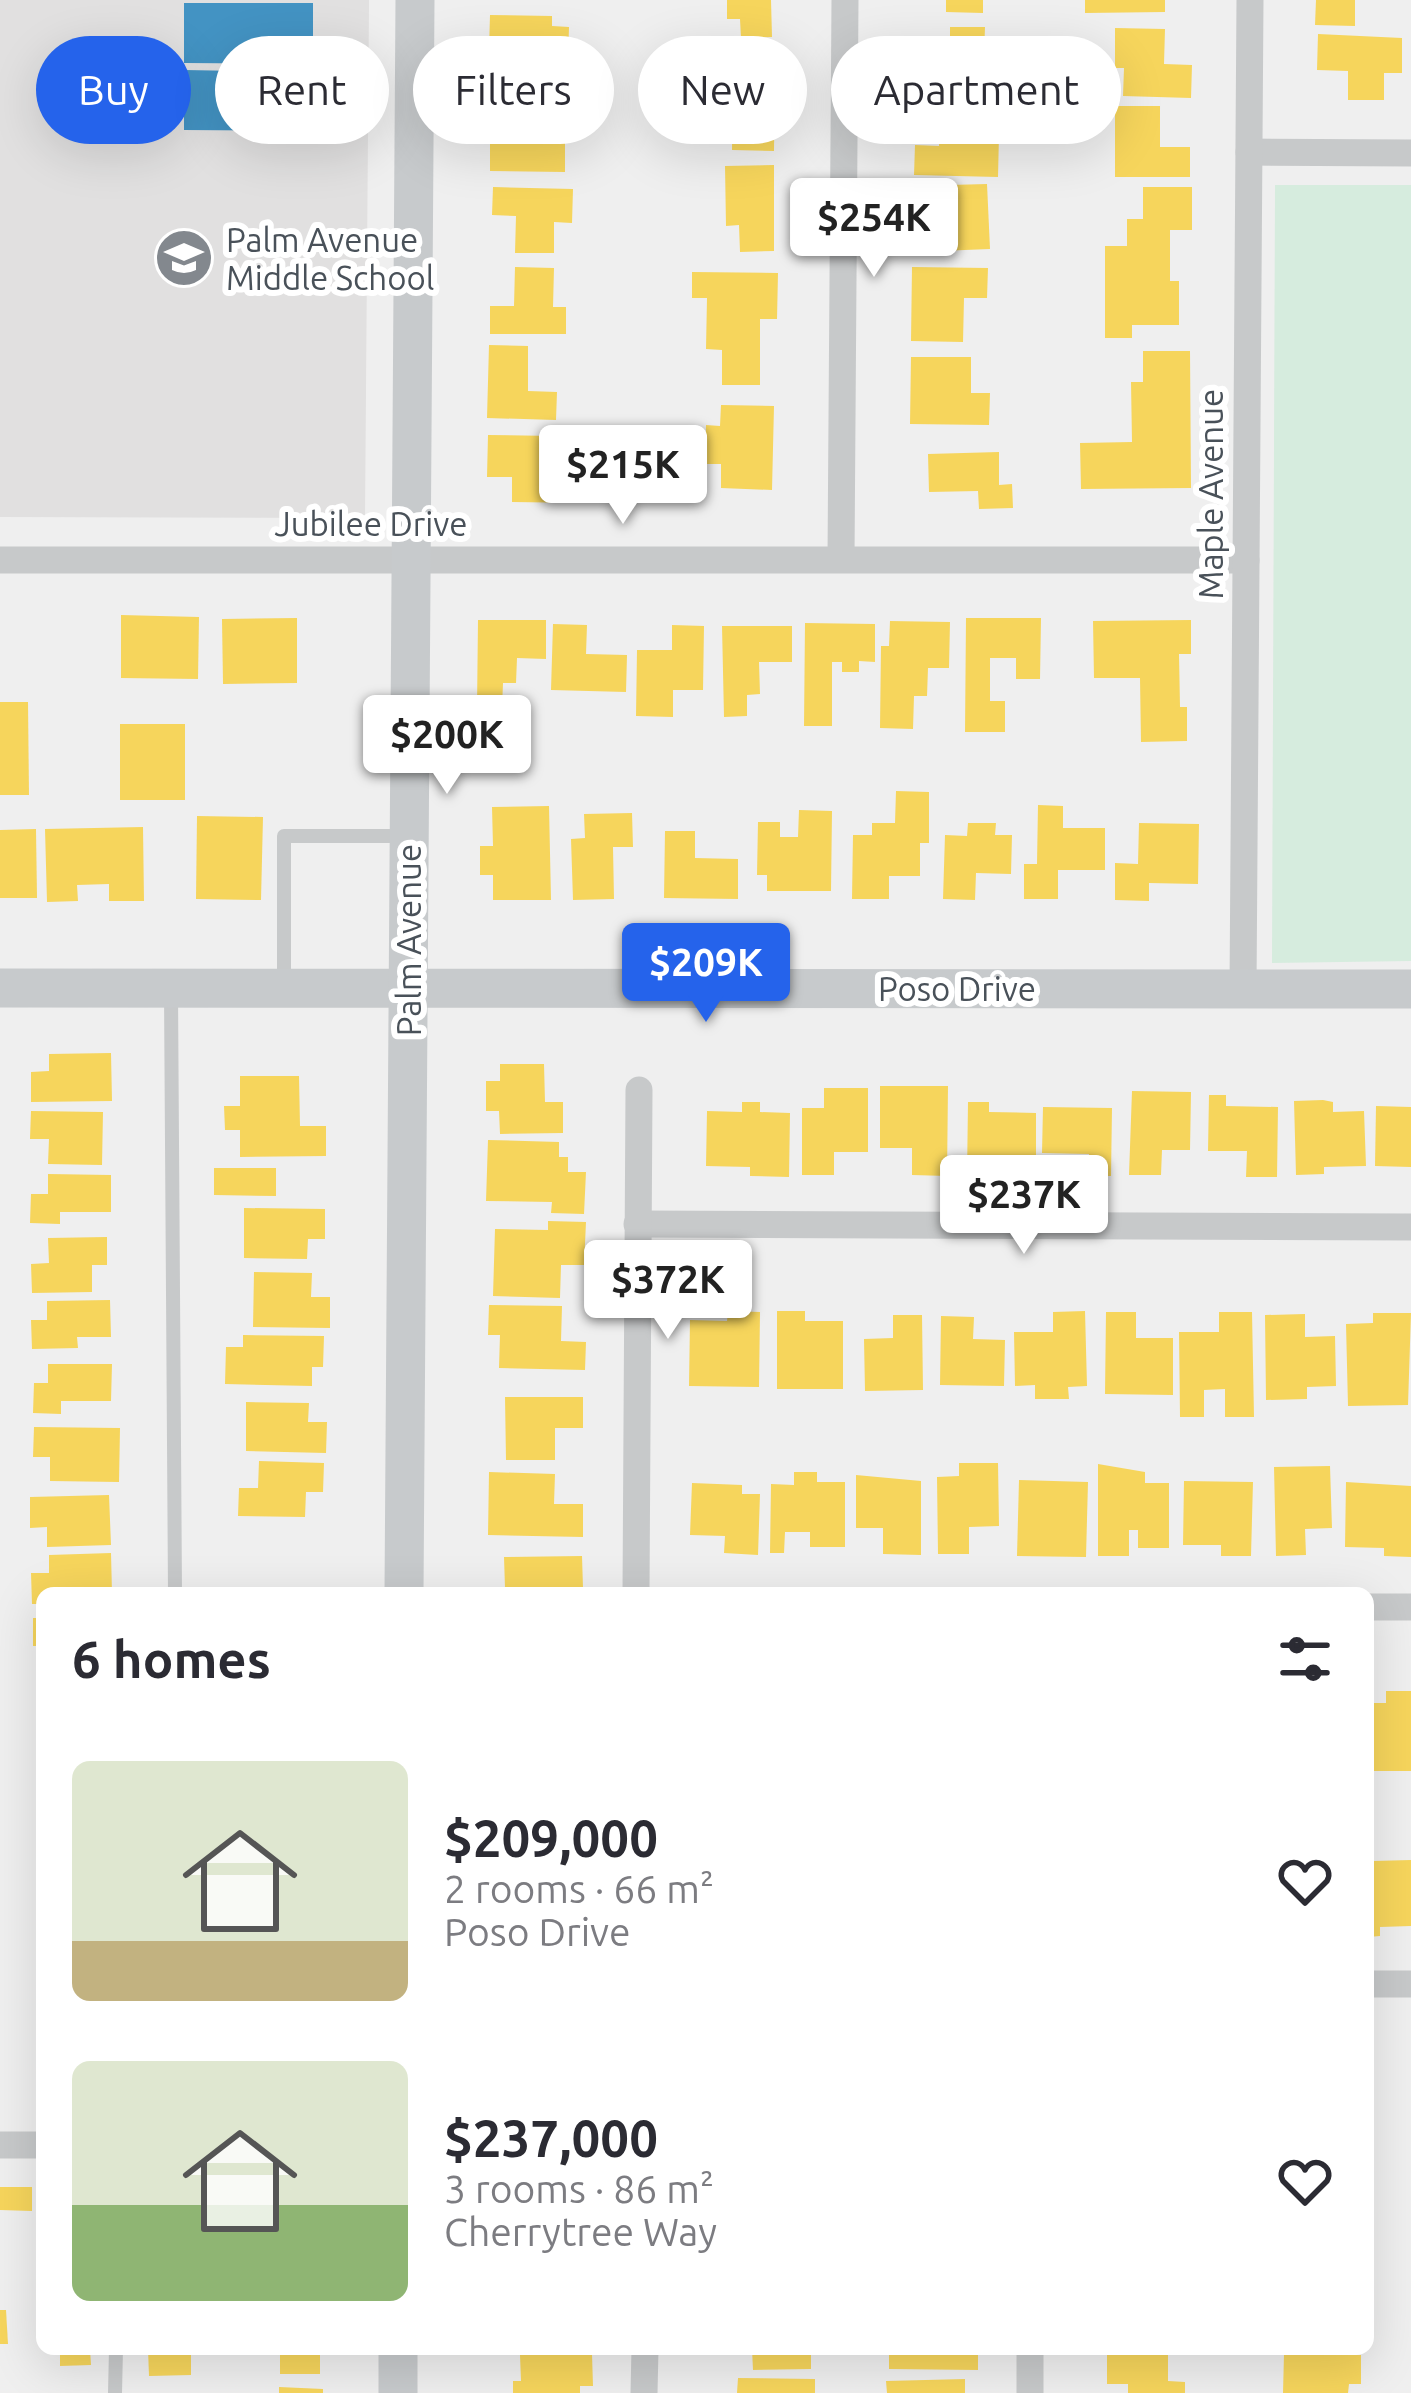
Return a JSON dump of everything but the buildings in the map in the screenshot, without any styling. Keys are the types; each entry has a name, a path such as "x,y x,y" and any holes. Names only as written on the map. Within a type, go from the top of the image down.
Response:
{"main road":[{"name":"Palm Avenue","path":"404,1587 415,0"},
{"name":"Poso Drive","path":"0,988 1411,989"},
{"path":"398,2355 398,2393"}],"street":[{"path":"841,559 845,0"},
{"name":"Maple Avenue","path":"1243,989 1250,0"},
{"path":"1249,152 1411,153"},
{"name":"Jubilee Drive","path":"0,560 1246,560"},
{"path":"636,1587 639,1090"},
{"path":"637,1224 1411,1227"},
{"path":"1374,1607 1411,1607"},
{"path":"1374,1984 1411,1984"},
{"path":"0,2145 36,2145"},
{"path":"644,2393 645,2355"},
{"path":"1030,2355 1030,2393"}],"lane":[{"path":"284,987 284,836 409,836"},
{"path":"171,987 175,1587"},
{"path":"115,2393 116,2355"}],"shaded area":[{"name":"Palm Avenue Middle School","path":"0,0 369,0 369,36 215,36 215,144 368,144 365,518 0,517"}],"green space":[{"path":"1275,185 1411,185 1411,961 1272,963"}],"place":[{"name":"Palm Avenue Middle School","path":"184,258"}]}
